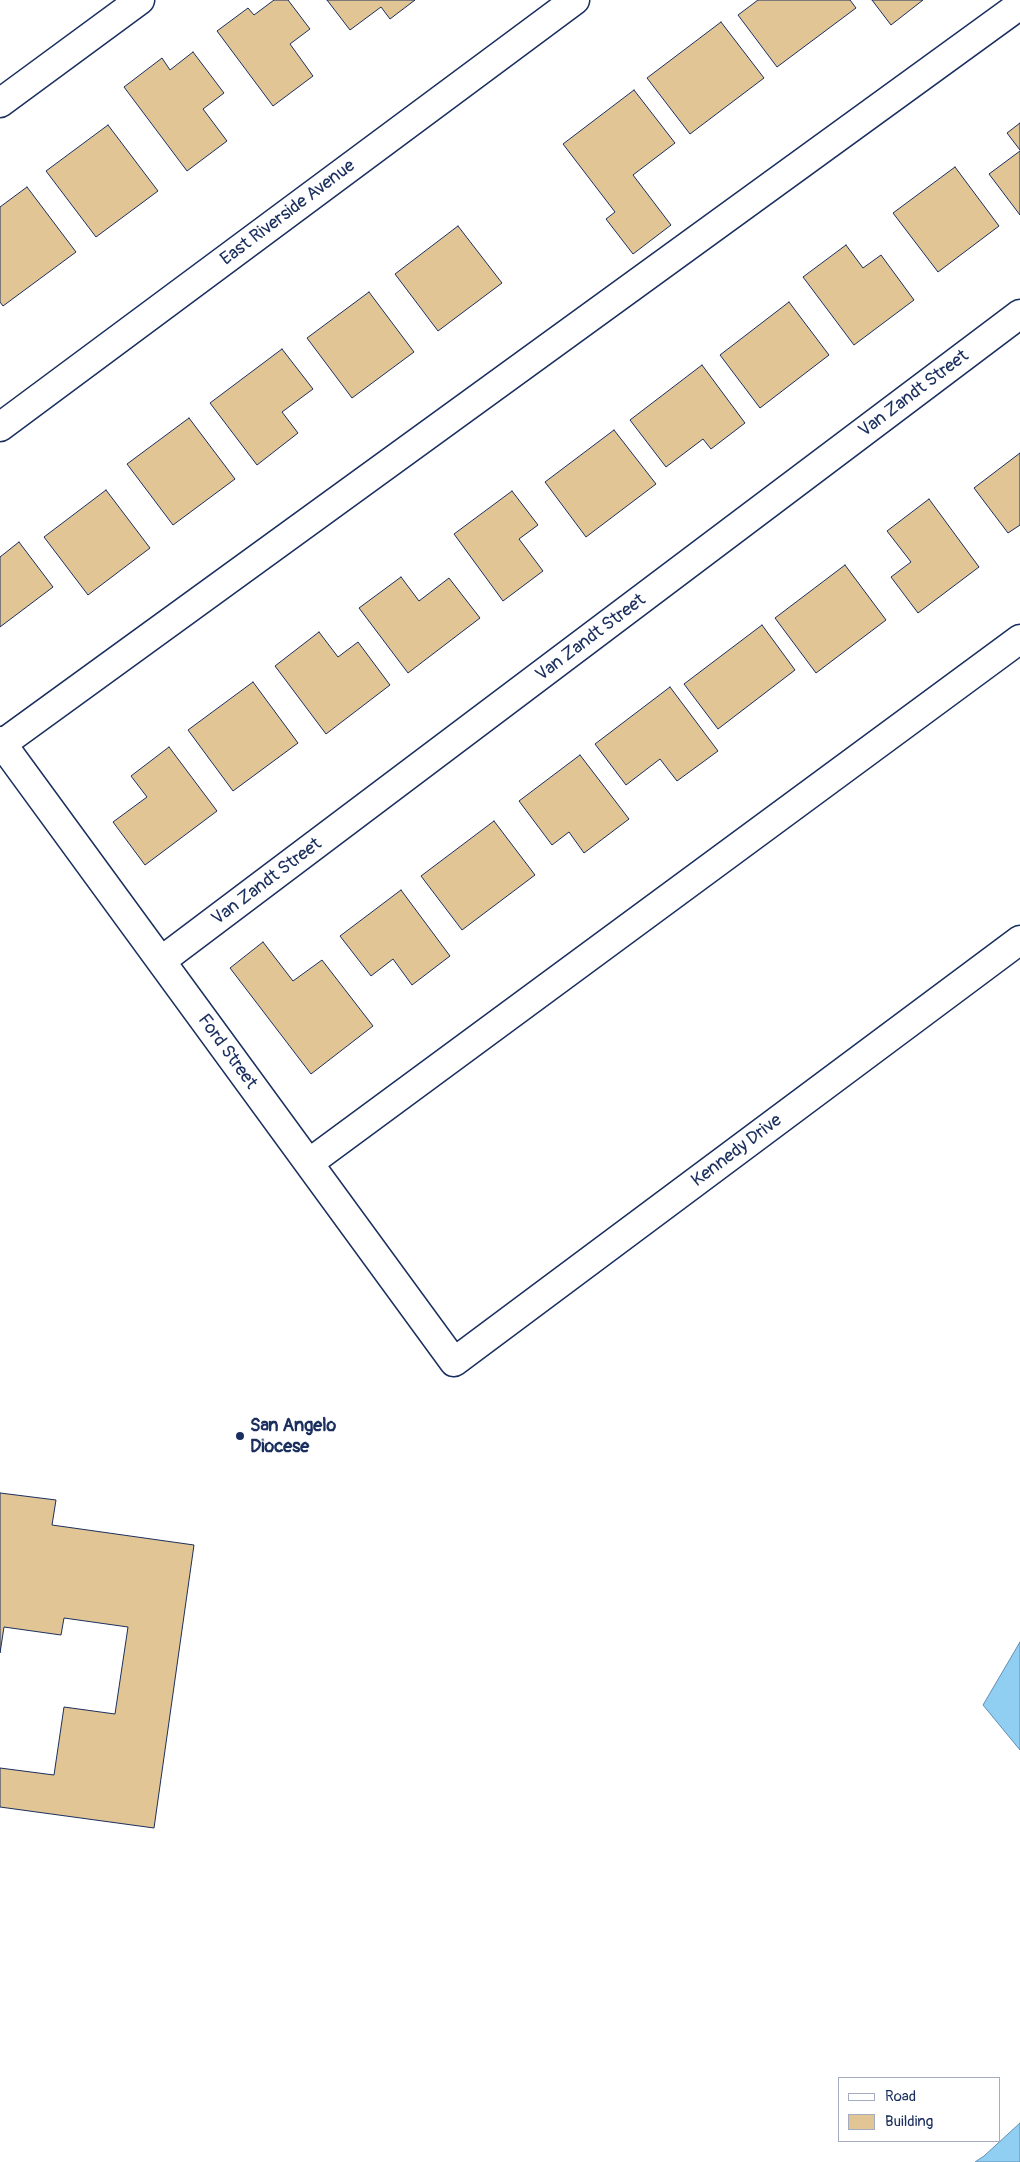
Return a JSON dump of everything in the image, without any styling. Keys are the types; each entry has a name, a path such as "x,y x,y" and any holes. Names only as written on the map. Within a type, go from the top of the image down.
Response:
{"street":[{"path":"0,103 140,0"},
{"name":"East Riverside Avenue","path":"0,426 576,0"},
{"path":"1,742 1020,5"},
{"name":"Van Zandt Street","path":"161,962 1020,314"},
{"path":"309,1163 1020,639"},
{"name":"Ford Street","path":"1,742 454,1362"},
{"name":"Kennedy Drive","path":"454,1362 1020,940"}],"water":[{"path":"1020,1642 1020,1750 983,1705"},
{"path":"1020,2123 1020,2162 975,2162 984,2156"}],"building":[{"path":"274,0 288,0 310,29 290,44 313,76 273,106 217,31 248,8 254,15"},
{"path":"327,0 415,0 390,19 381,7 350,30"},
{"path":"758,0 850,0 856,8 777,67 738,15"},
{"path":"872,0 923,0 891,25"},
{"path":"721,22 764,78 690,134 647,78"},
{"path":"193,52 224,93 203,109 227,141 187,171 124,87 162,58 170,70"},
{"path":"634,90 675,143 633,175 671,225 633,254 606,219 615,212 563,144"},
{"path":"1020,123 1020,150 1007,133"},
{"path":"108,125 158,191 96,237 46,171"},
{"path":"1020,151 1020,215 989,174"},
{"path":"955,167 999,226 938,272 893,213"},
{"path":"27,187 76,252 3,306 0,302 0,207"},
{"path":"458,226 502,283 438,331 395,274"},
{"path":"846,245 863,268 881,255 914,300 854,345 803,277"},
{"path":"369,292 414,352 352,398 307,338"},
{"path":"789,302 829,355 760,408 720,355"},
{"path":"282,349 313,389 282,412 298,433 257,465 210,403"},
{"path":"702,365 745,423 711,449 703,439 666,467 630,420"},
{"path":"189,418 235,479 173,525 127,464"},
{"path":"614,430 656,484 586,537 545,482"},
{"path":"1020,453 1020,525 1008,533 974,488"},
{"path":"106,490 150,548 88,595 44,537"},
{"path":"512,491 538,525 519,539 543,571 503,601 454,534"},
{"path":"929,499 979,567 918,613 891,577 911,562 887,531"},
{"path":"19,542 53,587 0,627 0,557"},
{"path":"845,565 886,620 816,673 775,618"},
{"path":"401,577 419,601 449,578 480,618 408,673 359,608"},
{"path":"762,625 795,670 718,729 684,684"},
{"path":"319,632 338,657 358,642 390,685 326,734 275,666"},
{"path":"253,682 298,743 233,791 188,730"},
{"path":"670,687 718,751 677,781 660,759 626,785 595,744"},
{"path":"169,747 217,811 145,865 113,822 147,797 131,776"},
{"path":"580,755 629,819 584,853 569,832 552,845 519,801"},
{"path":"494,821 535,875 462,930 421,876"},
{"path":"401,890 450,956 412,985 393,959 371,976 340,936"},
{"path":"263,942 293,981 322,960 373,1026 311,1074 230,968"},
{"path":"0,1493 56,1500 52,1525 194,1545 154,1828 0,1807 0,1768 54,1775 64,1707 115,1714 128,1627 64,1618 61,1635 4,1627 0,1653"}],"place":[{"name":"San Angelo Diocese","path":"240,1436"}]}
